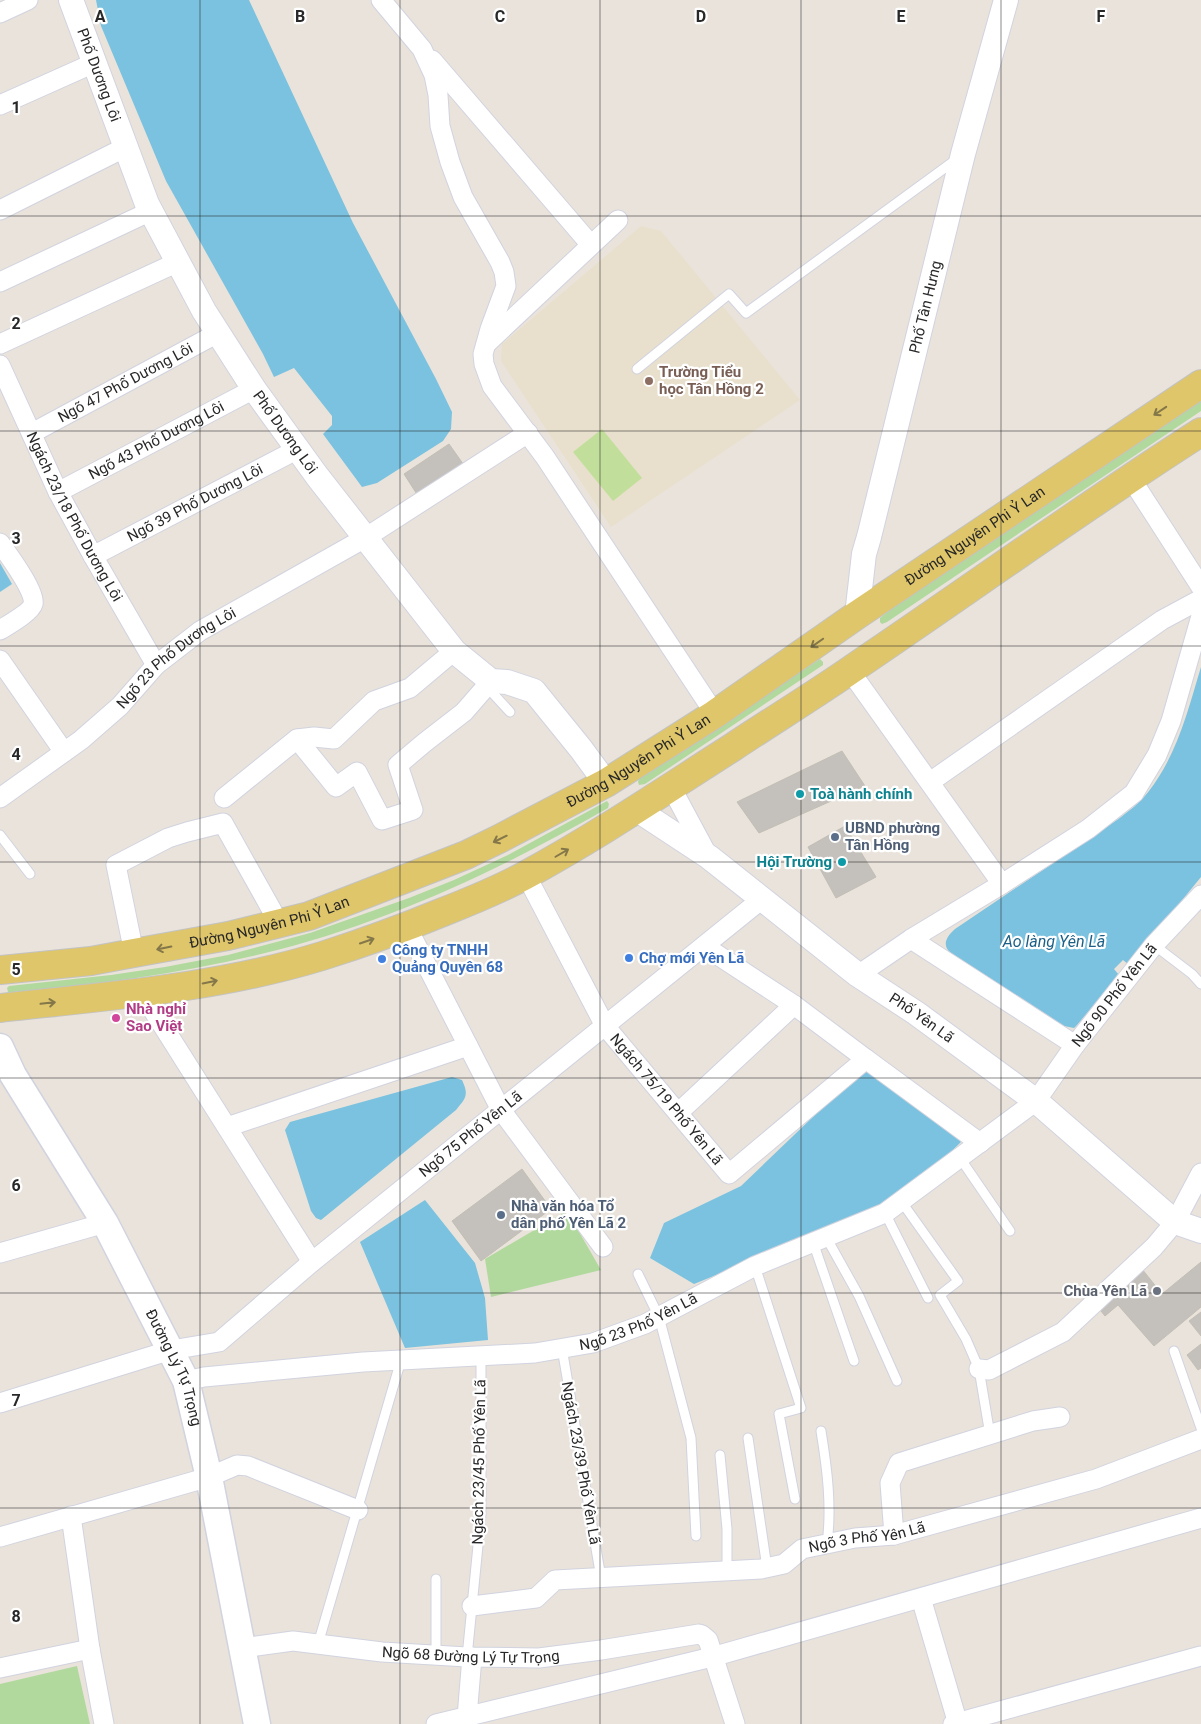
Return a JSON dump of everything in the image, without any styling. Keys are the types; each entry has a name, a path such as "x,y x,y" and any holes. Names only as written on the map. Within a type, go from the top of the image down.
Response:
{"main road":[{"name":"Đường Nguyên Phi Ỷ Lan","path":"0,970 91,960 134,953 228,936 309,916 466,855 542,818 606,783 715,714 857,615 1201,384"},
{"path":"0,1008 142,993 282,967 407,927 490,893 526,875 636,809 850,671 1130,477 1201,432"},
{"path":"850,671 857,615"},
{"path":"606,783 636,809"},
{"name":"Đường Lý Tự Trọng","path":"0,1047 13,1075 105,1223 186,1381 209,1477 257,1724"}],"street":[{"path":"0,13 28,0"},
{"name":"Phố Dương Lôi","path":"71,0 151,212 204,311 254,389 365,538 454,651 489,684 507,682 534,691 606,783"},
{"path":"381,0 592,245"},
{"name":"Phố Tân Hưng","path":"857,615 864,554 963,154 1006,0"},
{"path":"422,49 434,75 438,95 440,126 450,162 463,197 504,272 506,286 483,354 484,364 492,386 528,433 715,714"},
{"path":"0,105 94,63"},
{"path":"0,210 126,147"},
{"path":"0,282 151,212"},
{"path":"485,345 618,220"},
{"path":"0,344 178,262"},
{"name":"Ngõ 47 Phố Dương Lôi","path":"32,433 218,333"},
{"name":"Ngách 23/18 Phố Dương Lôi","path":"0,365 58,492 156,665"},
{"name":"Ngõ 43 Phố Dương Lôi","path":"58,492 254,389"},
{"name":"Ngõ 23 Phố Dương Lôi","path":"0,798 81,740 120,706 156,665 200,631 365,538 528,433"},
{"name":"Ngõ 39 Phố Dương Lôi","path":"93,556 298,449"},
{"path":"1130,477 1201,587"},
{"path":"0,543 24,579 34,601 29,609 0,630"},
{"path":"930,782 1162,620 1201,598"},
{"path":"858,975 911,939 1088,829 1134,792 1157,755 1171,721 1201,616"},
{"path":"224,798 297,739 314,736 334,739 374,700 410,688 454,651"},
{"path":"0,660 64,752"},
{"path":"850,671 1002,884"},
{"path":"297,739 336,787 357,772 382,820 413,810 398,765 464,712 489,684"},
{"path":"671,787 709,857"},
{"name":"Phố Yên Lã","path":"636,809 709,857 858,975 916,1013 1036,1101 1175,1222 1201,1231"},
{"path":"134,953 116,865 168,838 223,823 279,924"},
{"name":"Ngách 75/19 Phố Yên Lã","path":"526,875 605,1026 729,1174 866,1059"},
{"name":"Ngõ 90 Phố Yên Lã","path":"1036,1101 1075,1045 1154,945 1201,896"},
{"name":"Ngõ 75 Phố Yên Lã","path":"0,1403 171,1350 219,1342 312,1262 762,899"},
{"path":"407,927 501,1110 603,1247"},
{"path":"911,939 1075,1045"},
{"path":"704,946 794,1005 980,1143"},
{"path":"142,993 312,1262"},
{"path":"678,1113 794,1005"},
{"path":"227,1127 468,1046"},
{"name":"Ngõ 23 Phố Yên Lã","path":"186,1381 204,1377 363,1362 535,1353 593,1343 645,1324 755,1266 885,1213 1036,1101"},
{"path":"979,1369 989,1370 1063,1332 1154,1247 1175,1222 1201,1173"},
{"path":"0,1253 105,1223"},
{"path":"894,1535 890,1483 900,1464 1033,1421 1060,1417"},
{"name":"Ngõ 3 Phố Yên Lã","path":"472,1606 536,1598 555,1580 767,1568 784,1564 802,1549 855,1538 894,1535 1096,1478 1201,1439"},
{"path":"0,1537 209,1477 236,1465 248,1466 358,1510"},
{"path":"71,1516 90,1649 104,1724"},
{"path":"436,1724 712,1657 1201,1518"},
{"path":"921,1598 956,1724 1201,1656"},
{"name":"Ngõ 68 Đường Lý Tự Trọng","path":"242,1648 294,1641 382,1652 470,1657 539,1658 698,1634 708,1640 712,1657"},
{"path":"0,1668 90,1649"},
{"path":"467,1717 470,1657"},
{"path":"712,1657 734,1724"}],"lane":[{"path":"637,369 730,294 746,313 963,154"},
{"path":"489,684 510,712"},
{"path":"0,835 30,874"},
{"path":"1154,945 1192,974 1201,984"},
{"path":"960,1158 1010,1231"},
{"path":"901,1201 958,1281 940,1295 966,1339 979,1369 990,1435"},
{"path":"885,1213 928,1298"},
{"path":"820,1240 854,1361"},
{"path":"820,1240 859,1296 897,1381"},
{"path":"755,1266 801,1408 779,1414 795,1499"},
{"path":"638,1274 659,1316 691,1438 696,1536"},
{"name":"Ngách 23/39 Phố Yên Lã","path":"562,1348 600,1578"},
{"path":"1174,1351 1201,1428"},
{"name":"Ngách 23/45 Phố Yên Lã","path":"470,1657 472,1606 481,1515 482,1356"},
{"path":"318,1644 400,1360"},
{"path":"821,1431 827,1469 830,1522 827,1544"},
{"path":"748,1438 767,1568"},
{"path":"720,1454 727,1529 727,1571"},
{"path":"436,1579 436,1655"}],"shaded area":[{"name":"Trường Tiểu học Tân Hồng 2","path":"641,226 661,231 800,400 611,527 501,361 502,344"}],"green space":[{"path":"1201,401 1201,411 887,622 882,624 880,622 880,618 891,609"},
{"path":"602,429 642,478 613,501 573,452"},
{"path":"820,659 823,665 645,784 639,785 639,779"},
{"path":"607,801 609,804 608,808 483,874 396,911 307,942 230,961 137,978 12,994 8,992 7,988 9,986 111,975 228,955 310,933 454,880 508,855"},
{"path":"567,1211 601,1270 491,1297 485,1259"},
{"path":"77,1666 90,1724 0,1724 0,1684"}],"water":[{"path":"96,0 249,0 353,223 452,412 451,429 443,441 377,483 362,487 323,434 332,425 332,416 294,368 274,377 166,181 101,26"},
{"path":"0,563 12,584 0,592"},
{"name":"Ao làng Yên Lã","path":"1201,667 1201,877 1129,965 1123,960 1114,969 1119,975 1077,1025 1074,1028 1064,1026 951,953 946,947 946,941 955,929 1117,820 1142,799 1159,777 1181,732"},
{"path":"863,1069 965,1138 903,1199 694,1284 650,1258 664,1223 741,1186"},
{"path":"452,1077 462,1080 466,1093 456,1110 321,1220 316,1218 311,1211 285,1130 290,1122"},
{"path":"425,1200 475,1263 485,1298 488,1340 405,1348 360,1242"}],"building":[{"path":"449,444 466,468 420,499 404,474"},
{"name":"Toà hành chính","path":"842,751 865,786 759,833 737,802"},
{"name":"Hội Trường","path":"845,826 876,877 836,898 808,847"},
{"name":"Nhà văn hóa Tổ dân phố Yên Lã 2","path":"522,1169 551,1209 481,1261 452,1221"},
{"name":"Chùa Yên Lã","path":"1201,1262 1201,1307 1154,1346 1118,1305 1105,1316 1097,1306 1142,1269 1162,1294"},
{"path":"1201,1312 1201,1336 1189,1321"},
{"path":"1201,1344 1201,1368 1198,1370 1187,1355"}],"place":[{"name":"Trường Tiểu học Tân Hồng 2","path":"649,381"},
{"name":"Toà hành chính","path":"800,794"},
{"name":"UBND phường Tân Hồng","path":"835,837"},
{"name":"Hội Trường","path":"842,862"},
{"name":"Chợ mới Yên Lã","path":"629,958"},
{"name":"Công ty TNHH Quảng Quyên 68","path":"382,959"},
{"name":"Nhà nghỉ Sao Việt","path":"116,1018"},
{"name":"Nhà văn hóa Tổ dân phố Yên Lã 2","path":"501,1215"},
{"name":"Chùa Yên Lã","path":"1157,1291"}]}
